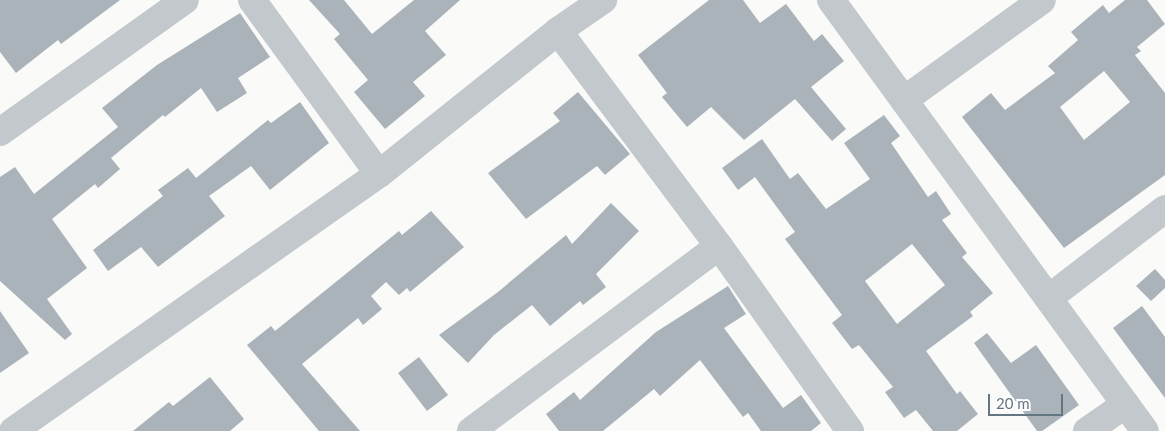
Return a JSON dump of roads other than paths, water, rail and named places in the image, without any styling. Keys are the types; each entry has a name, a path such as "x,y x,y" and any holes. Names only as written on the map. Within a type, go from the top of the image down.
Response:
{"street":[{"path":"2,127 185,0"},
{"path":"252,0 379,174"},
{"path":"13,431 379,174 558,31 603,0"},
{"path":"831,0 1050,297 1145,431"},
{"path":"904,100 1042,0"},
{"path":"558,31 720,246 850,431"},
{"path":"1050,297 1165,210"},
{"path":"471,431 720,246"},
{"path":"1087,431 1126,404"}]}
